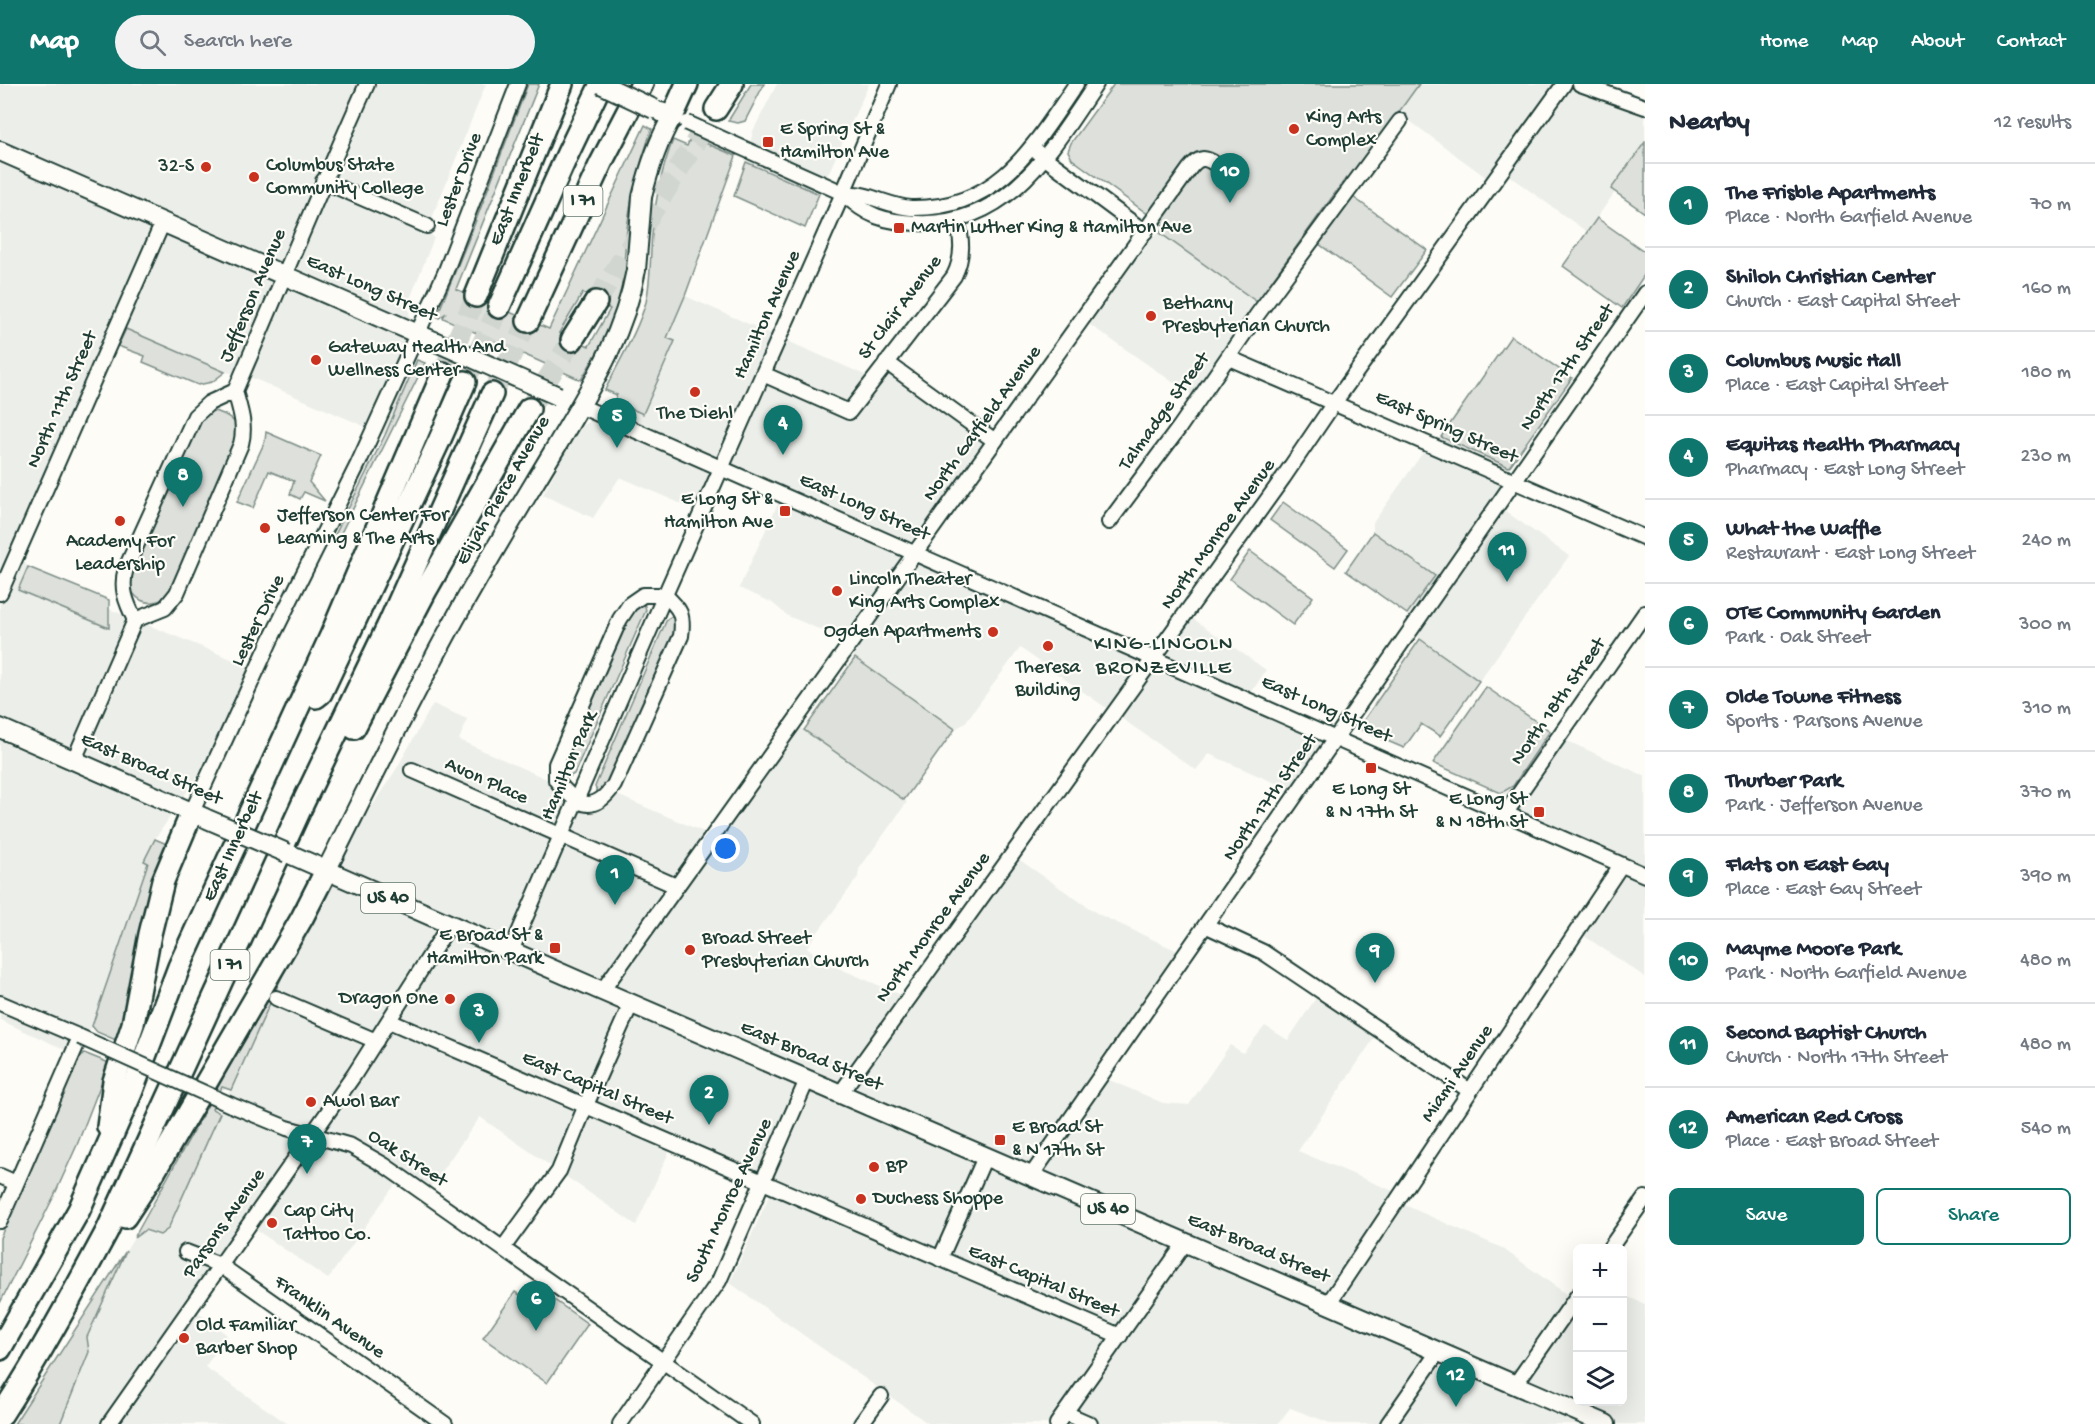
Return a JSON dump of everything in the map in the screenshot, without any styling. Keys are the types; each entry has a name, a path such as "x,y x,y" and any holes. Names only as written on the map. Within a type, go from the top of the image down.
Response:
{"highway":[{"name":"East Innerbelt","path":"476,296 562,84"},
{"path":"499,307 601,84"},
{"name":"I 71","path":"528,321 601,163 642,84"},
{"path":"671,116 687,84"},
{"path":"727,84 716,109 732,84"},
{"path":"572,340 596,302"},
{"name":"East Innerbelt","path":"0,1349 79,1210 131,1093 179,967 366,555 443,373"},
{"path":"292,721 321,693 465,382"},
{"name":"I 71","path":"0,1417 19,1388 107,1231 303,803 389,624 492,394"},
{"path":"303,803 332,766 358,722 426,590 529,409"},
{"path":"105,1149 114,1081 133,1024 150,934 163,881 199,815"},
{"path":"71,1297 150,1179 302,918 320,868"}],"main road":[{"path":"601,84 671,116"},
{"name":"Elijah Pierce Avenue","path":"320,868 455,619 613,347 631,295 636,270 642,197 650,164 658,141 671,116"},
{"name":"East Long Street","path":"0,151 580,406"},
{"name":"East Broad Street","path":"0,728 631,1004 1606,1424"}],"street":[{"name":"Jefferson Avenue","path":"235,391 209,403 195,416 131,558 123,578 123,589 135,620 165,608 177,592 241,444 244,433 243,419 235,391 323,181 367,84"},
{"name":"Lester Drive","path":"199,815 271,639 362,455 445,273 518,84"},
{"name":"Hamilton Avenue","path":"665,595 890,84"},
{"path":"671,116 843,193 865,196 909,208 930,207 966,200 990,188 1010,171 1031,147 1076,84"},
{"path":"843,193 858,208 886,220 931,224 973,215 999,202 1022,182 1044,158 1096,84"},
{"name":"North Monroe Avenue","path":"840,1094 1564,84"},
{"path":"1580,84 1645,106"},
{"name":"Talmadge Street","path":"1109,522 1400,121"},
{"path":"1031,147 1144,232"},
{"name":"North Garfield Avenue","path":"602,991 1195,162 1204,158 1215,164"},
{"path":"323,181 427,226"},
{"name":"St Clair Avenue","path":"763,374 849,412 957,270 962,247 957,219"},
{"name":"North 11th Street","path":"0,593 163,222"},
{"name":"North 17th Street","path":"1031,1176 1645,293"},
{"name":"East Spring Street","path":"1229,358 1645,538"},
{"path":"886,362 995,441"},
{"name":"East Long Street","path":"580,406 1645,875"},
{"path":"643,595 665,595 678,608 683,620 681,636 614,784 604,799 593,804 576,801 556,780 556,764 620,619 630,604 643,595"},
{"name":"Hamilton Park","path":"511,951 665,595"},
{"name":"North 18th Street","path":"1505,814 1645,613"},
{"path":"74,760 135,620"},
{"name":"Avon Place","path":"412,770 676,886"},
{"name":"Miami Avenue","path":"1328,1304 1621,865"},
{"name":"Parsons Avenue","path":"109,1424 313,1135 450,924"},
{"path":"1207,926 1263,952 1470,1091"},
{"path":"276,998 376,1041"},
{"name":"Oak Street","path":"0,1003 272,1123 351,1146 384,1165 752,1424"},
{"path":"502,1248 559,1171 631,1004"},
{"name":"East Capital Street","path":"389,1021 1120,1336"},
{"path":"0,1221 80,1037"},
{"name":"South Monroe Avenue","path":"620,1424 719,1281 807,1080"},
{"path":"940,1258 985,1157"},
{"path":"0,1176 16,1183"},
{"path":"1613,1244 1645,1198"},
{"path":"1090,1424 1061,1419 1185,1243"},
{"name":"Franklin Avenue","path":"186,1252 220,1265 445,1424"},
{"path":"1515,1385 1576,1298"},
{"path":"1388,1424 1438,1352"},
{"path":"861,1424 881,1396"}],"shaded area":[{"path":"0,84 486,84 430,223 424,226 434,238 408,304 417,360 385,435 245,375 225,372 126,329 118,346 110,345 19,556 28,567 18,590 108,628 109,609 253,668 197,777 155,839 144,861 148,863 140,890 92,1026 79,1056 0,1020"},
{"path":"528,84 539,84 456,289 549,329 645,125 652,129 639,169 630,209 623,280 618,305 597,353 581,380 443,318 445,314 439,318 437,316","holes":["583,293 610,309 589,346 559,333"]},
{"path":"751,84 764,84 745,121 738,123 728,121"},
{"path":"777,84 869,84 819,194 746,162 753,131"},
{"path":"1114,84 1419,84 1350,180 1346,178 1273,279 1276,282 1260,304 1160,233 1164,226 1072,159 1068,151 1071,143"},
{"path":"1419,84 1582,84 1645,106 1645,142 1611,189 1615,192 1587,232 1504,172 1495,184 1399,113"},
{"path":"691,137 736,156 685,296 667,338 675,341 643,414 614,401 617,395 605,390 633,336 646,302 655,210 669,151 673,140 687,146"},
{"path":"1645,142 1645,213 1611,189"},
{"path":"746,162 819,194 805,228 734,196"},
{"path":"1353,197 1427,250 1392,297 1319,244"},
{"path":"1597,218 1645,252 1645,274 1622,308 1563,266"},
{"path":"1160,233 1260,304 1199,400 1083,320 1138,242"},
{"path":"685,296 874,379 890,360 996,438 980,461 908,544 1149,648 1178,608 1266,670 1247,699 1337,736 1298,793 1209,754 1196,770 1020,648 964,724 955,729 855,658 847,641 788,616 771,602 739,588 781,497 721,469 702,513 620,477 593,518 543,495 576,431 614,401 644,413 674,342 667,338"},
{"path":"126,329 225,372 212,382 198,385 143,362 145,356 118,346"},
{"path":"1511,336 1572,378 1509,467 1441,437"},
{"path":"417,360 425,363 338,539 334,537 385,435"},
{"path":"213,411 231,418 240,434 167,597 160,601 147,602 133,593 126,580 198,419 207,412"},
{"path":"266,432 321,456 309,482 325,501 304,492 300,499 290,494 294,481 269,471 253,508 237,502 265,441"},
{"path":"1441,437 1509,467 1513,484 1498,506 1569,556 1479,681 1420,639 1407,614 1435,576 1373,532 1373,523 1429,444"},
{"path":"1283,502 1348,549 1335,567 1270,520"},
{"path":"1373,532 1435,576 1407,614 1346,571"},
{"path":"1250,551 1313,597 1293,625 1230,579"},
{"path":"28,567 109,600 109,628 18,590"},
{"path":"644,603 646,610 574,774 567,778 563,774 564,766 632,611"},
{"path":"675,616 676,632 608,786 600,792 597,791 596,784 667,619"},
{"path":"1420,639 1479,681 1440,736 1421,724 1404,748 1361,730 1359,727"},
{"path":"855,658 955,729 904,800 804,730"},
{"path":"1486,687 1550,731 1513,786 1501,793 1433,763"},
{"path":"433,704 467,719 459,740 578,793 617,795 713,836 794,723 907,802 859,869 858,877 807,947 822,961 906,997 1011,854 1098,914 1184,954 1183,969 1148,1020 1137,1018 1100,1076 1163,1103 1189,1105 1230,1045 1243,1053 1265,1026 1288,1040 1322,989 1381,1028 1298,1151 1400,1194 1400,1203 1502,1248 1573,1299 1573,1406 1627,1406 1627,1297 1645,1304 1645,1424 1333,1424 1290,1408 1278,1424 929,1424 730,1283 770,1194 763,1180 674,1141 636,1225 480,1117 428,1190 403,1173 328,1279 249,1225 192,1307 227,1335 205,1367 288,1424 60,1424 89,1352 87,1337 126,1251 134,1238 145,1230 160,1235 168,1228 314,905 346,846 397,768"},
{"path":"1550,731 1645,776 1645,977 1577,931 1623,863 1510,811 1501,793 1513,786"},
{"path":"155,839 169,845 118,1041 97,1032 92,1026 148,863 144,861"},
{"path":"293,952 231,1090 222,1087 212,1109 220,1113 168,1229 160,1235 145,1230 134,1238"},
{"path":"84,1053 109,1063 54,1196 0,1303 0,1238 79,1056"},
{"path":"126,1251 87,1337 89,1352 60,1424 14,1424"},
{"path":"515,1292 534,1304 543,1292 588,1324 547,1383 483,1338"}],"tunnel":[{"path":"596,302 716,109"},
{"path":"443,373 476,296"},
{"path":"465,382 499,307"},
{"path":"492,394 528,321"},
{"path":"529,409 572,340"}],"place":[{"name":"King Arts Complex","path":"1294,129"},
{"name":"E Spring St & Hamilton Ave","path":"768,142"},
{"name":"32-S","path":"206,167"},
{"name":"Columbus State Community College","path":"254,177"},
{"name":"Mayme Moore Park","path":"1230,203"},
{"name":"Martin Luther King & Hamilton Ave","path":"899,228"},
{"name":"Bethany Presbyterian Church","path":"1151,316"},
{"name":"Gateway Health And Wellness Center","path":"316,360"},
{"name":"The Diehl","path":"695,392"},
{"name":"What the Waffle","path":"617,448"},
{"name":"Equitas Health Pharmacy","path":"783,455"},
{"name":"Thurber Park","path":"183,507"},
{"name":"E Long St & Hamilton Ave","path":"785,511"},
{"name":"Academy For Leadership","path":"120,521"},
{"name":"Jefferson Center For Learning & The Arts","path":"265,528"},
{"name":"Second Baptist Church","path":"1507,582"},
{"name":"Lincoln Theater King Arts Complex","path":"837,591"},
{"name":"Ogden Apartments","path":"993,632"},
{"name":"Theresa Building","path":"1048,646"},
{"name":"E Long St & N 17th St","path":"1371,768"},
{"name":"E Long St & N 18th St","path":"1539,812"},
{"name":"The Frisble Apartments","path":"615,905"},
{"name":"E Broad St & Hamilton Park","path":"555,948"},
{"name":"Broad Street Presbyterian Church","path":"690,950"},
{"name":"Flats on East Gay","path":"1375,983"},
{"name":"Dragon One","path":"450,999"},
{"name":"Columbus Music Hall","path":"479,1043"},
{"name":"Awol Bar","path":"311,1102"},
{"name":"Shiloh Christian Center","path":"709,1125"},
{"name":"E Broad St & N 17th St","path":"1000,1140"},
{"name":"BP","path":"874,1167"},
{"name":"Olde Towne Fitness","path":"307,1174"},
{"name":"Duchess Shoppe","path":"861,1199"},
{"name":"Cap City Tattoo Co.","path":"272,1223"},
{"name":"OTE Community Garden","path":"536,1331"},
{"name":"Old Familiar Barber Shop","path":"184,1338"},
{"name":"American Red Cross","path":"1456,1407"}],"district":[{"name":"KING-LINCOLN BRONZEVILLE","path":"1164,657"}]}
